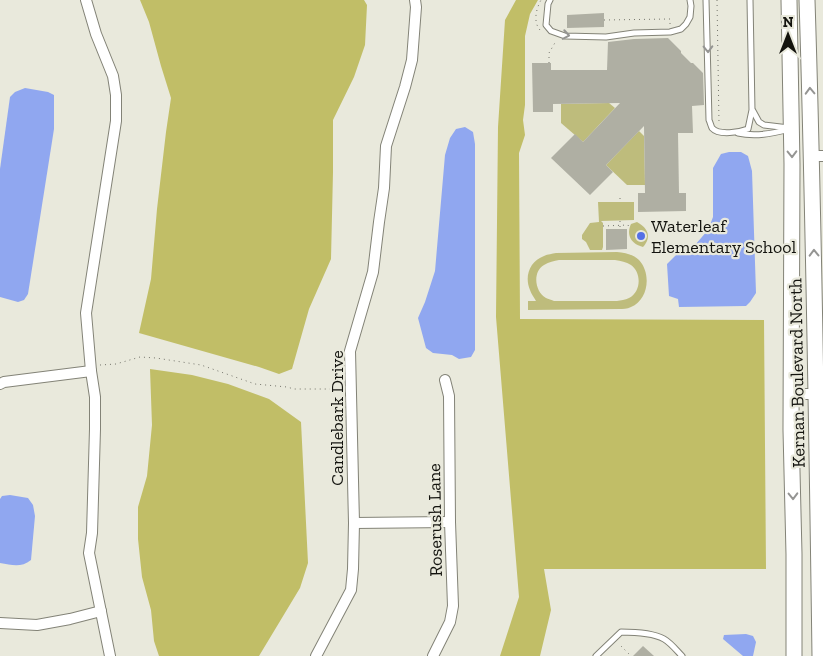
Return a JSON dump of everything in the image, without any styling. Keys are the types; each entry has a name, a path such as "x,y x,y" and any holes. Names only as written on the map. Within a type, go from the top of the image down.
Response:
{"main road":[{"name":"Kernan Boulevard North","path":"789,0 792,128 794,656"},
{"name":"Kernan Boulevard North","path":"807,0 818,156 820,656"}],"street":[{"path":"86,0 96,34 113,76 116,95 116,121 86,313 95,397 92,533 89,553 110,656"},
{"name":"Candlebark Drive","path":"316,656 351,590 354,523 350,351 373,272 384,188 386,146 406,87 412,60 415,0"},
{"path":"0,384 28,378 91,371"},
{"name":"Roserush Lane","path":"433,656 450,622 453,606 449,396 445,380"},
{"path":"792,394 820,394"},
{"path":"354,523 450,522"},
{"path":"0,623 37,625 70,620 101,611"}],"lane":[{"path":"550,0 546,24 551,31 565,36 606,37 634,33 670,32 681,29 690,17 690,0"},
{"path":"706,0 710,120 712,127 716,130 736,132 748,129 752,110 750,0"},
{"path":"752,110 759,122 764,125 792,128"},
{"path":"736,132 747,135 771,134 792,128"},
{"path":"596,656 621,632 646,634 664,639 682,656"}],"path":[{"path":"717,0 719,123"},
{"path":"604,20 670,19 670,32"},
{"path":"549,63 549,53 556,41"},
{"path":"620,221 620,229"},
{"path":"603,226 630,226"},
{"path":"91,371 96,365 116,364 145,357 202,365 254,384 294,389 351,389"},
{"path":"621,646 631,656"}],"shaded area":[{"path":"140,0 364,0 367,5 365,45 354,77 333,120 331,259 309,309 292,369 279,374 139,333 151,279 157,209 171,98 149,22"},
{"path":"516,0 538,0 530,14 525,36 525,105 523,120 525,135 519,153 520,319 764,320 766,569 544,569 551,610 540,656 500,656 519,597 496,317 498,127 505,20"},
{"path":"609,103 615,108 583,142 561,123 561,104"},
{"path":"639,131 644,136 645,185 627,185 606,165"},
{"path":"598,202 634,202 634,220 601,221 603,223 602,250 590,250 582,239 582,235 590,223 599,222"},
{"path":"637,222 648,233 643,247 635,244 629,235 631,224"},
{"path":"617,252 632,255 639,260 646,272 647,279 644,293 637,304 625,309 528,310 528,301 536,301 528,285 528,274 532,265 539,258 554,253","holes":["559,260 615,260 631,265 637,273 638,287 628,299 617,301 554,301 542,295 537,287 536,277 540,268 550,262"]},
{"path":"150,369 192,375 228,384 269,399 301,422 308,563 300,588 259,656 159,656 154,641 151,610 142,577 138,539 138,507 147,476 152,425"}],"water":[{"path":"25,88 48,92 54,95 54,129 28,294 24,300 18,302 0,297 0,169 10,97 15,92"},
{"path":"465,127 473,132 475,144 475,350 471,357 459,359 452,355 433,353 426,348 418,318 435,271 445,155 450,138 456,129"},
{"path":"741,152 748,156 752,171 756,293 746,306 679,307 678,299 669,296 667,264 678,253 695,245 708,230 713,217 713,168 721,154"},
{"path":"10,495 28,498 33,505 35,516 31,560 20,565 0,563 0,499 2,496"},
{"path":"746,634 753,636 756,642 753,656 743,656 723,639 724,635"}],"building":[{"path":"604,13 604,27 567,28 567,15"},
{"path":"668,38 703,73 704,105 692,106 693,133 678,133 679,193 686,193 686,211 638,212 638,193 645,193 644,126 606,165 613,172 590,195 551,158 575,134 583,142 620,103 553,104 553,112 533,112 532,63 551,63 551,70 607,70 608,42"},
{"path":"606,229 627,229 627,249 606,250"},
{"path":"643,646 654,656 633,656"}],"place":[{"name":"Waterleaf Elementary School","path":"641,236"}]}
